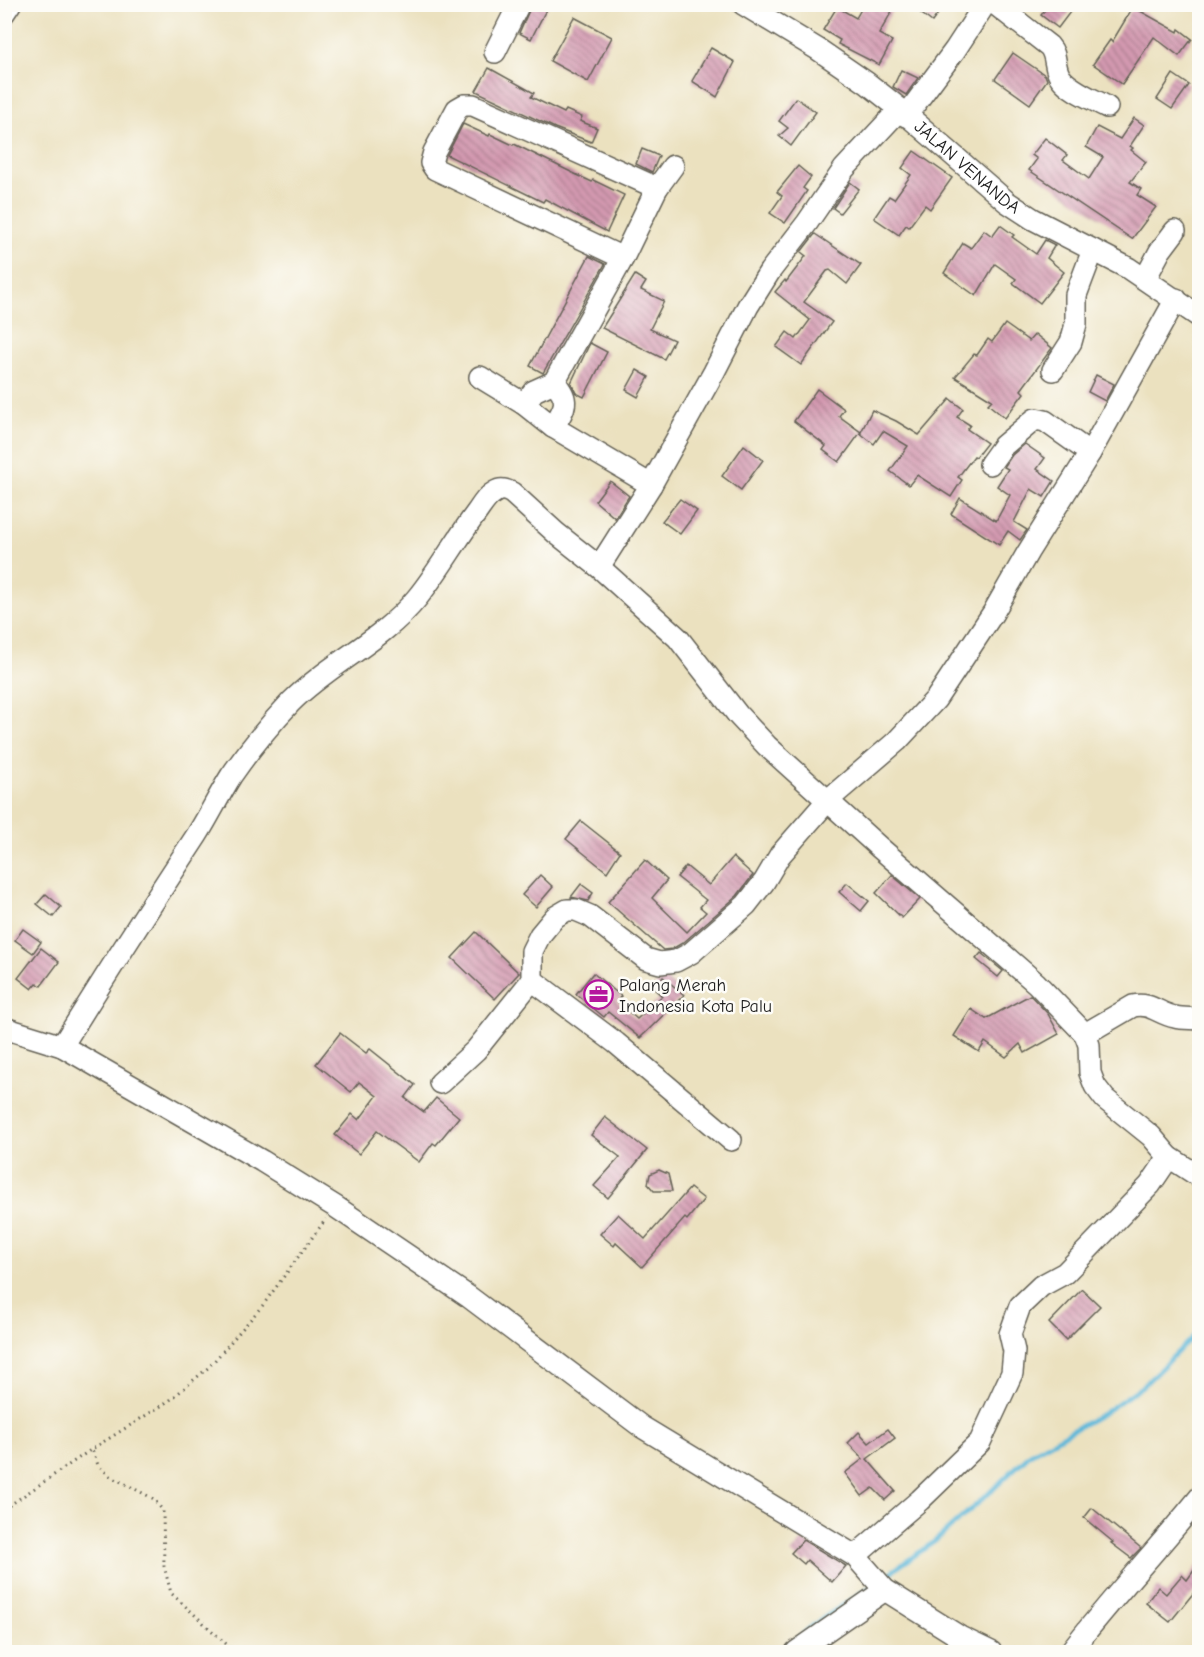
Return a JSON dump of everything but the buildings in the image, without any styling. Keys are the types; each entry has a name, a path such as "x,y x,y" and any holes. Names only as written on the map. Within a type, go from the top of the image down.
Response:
{"street":[{"path":"4,13 10,4"},
{"path":"495,52 519,4"},
{"name":"JALAN VENANDA","path":"743,4 867,83 1007,202 1033,219 1145,279 1200,316"},
{"path":"599,567 651,485 748,306 770,271 844,169 903,112 955,50 985,4"},
{"path":"995,4 1049,46 1055,53 1056,67 1060,77 1069,85 1107,107"},
{"path":"623,258 435,169 431,164 434,152 457,109 464,105 473,105 657,188"},
{"path":"524,404 534,391 554,382 623,258 657,188 673,166"},
{"path":"1145,279 1160,250 1175,231"},
{"path":"1053,370 1071,342 1076,324 1076,296 1093,250"},
{"path":"440,1083 476,1050 532,980 532,951 540,935 555,917 567,910 576,910 590,916 646,959 660,963 676,961 691,953 746,905 764,882 780,855 828,800 897,741 936,699 993,613 1090,453 1176,299"},
{"path":"480,377 524,404 553,427 651,485"},
{"path":"553,427 562,414 566,400 563,391 554,382"},
{"path":"990,464 1003,446 1035,419 1045,421 1090,453"},
{"path":"62,1046 138,922 198,833 231,777 258,741 292,701 382,634 401,616 436,573 490,495 497,490 505,490 512,493 556,533 599,567 678,638 753,730 880,848 1036,983 1085,1034 1089,1044 1090,1073 1095,1086 1105,1099 1151,1136 1169,1157 1200,1176"},
{"path":"532,980 616,1043 731,1140"},
{"path":"1085,1034 1133,1005 1150,1006 1173,1017 1200,1019"},
{"path":"4,1028 62,1046 253,1155 336,1207 469,1297 642,1427 855,1556 879,1583 958,1645 990,1653"},
{"path":"855,1556 907,1513 980,1442 1012,1373 1014,1352 1010,1334 1020,1306 1041,1286 1065,1273 1150,1185 1169,1157"},
{"path":"1070,1653 1112,1599 1200,1497"},
{"path":"796,1653 879,1583"}],"path":[{"path":"4,1509 92,1449 169,1401 209,1367 263,1305 336,1207"},
{"path":"92,1449 98,1464 110,1476 154,1498 163,1511 164,1566 171,1593 235,1653"}],"waterway":[{"path":"881,1579 934,1542 1030,1454 1102,1414 1144,1385 1200,1330"},
{"path":"799,1638 813,1625 872,1586"}],"place":[{"name":"Palang Merah Indonesia Kota Palu","path":"598,995"}]}
